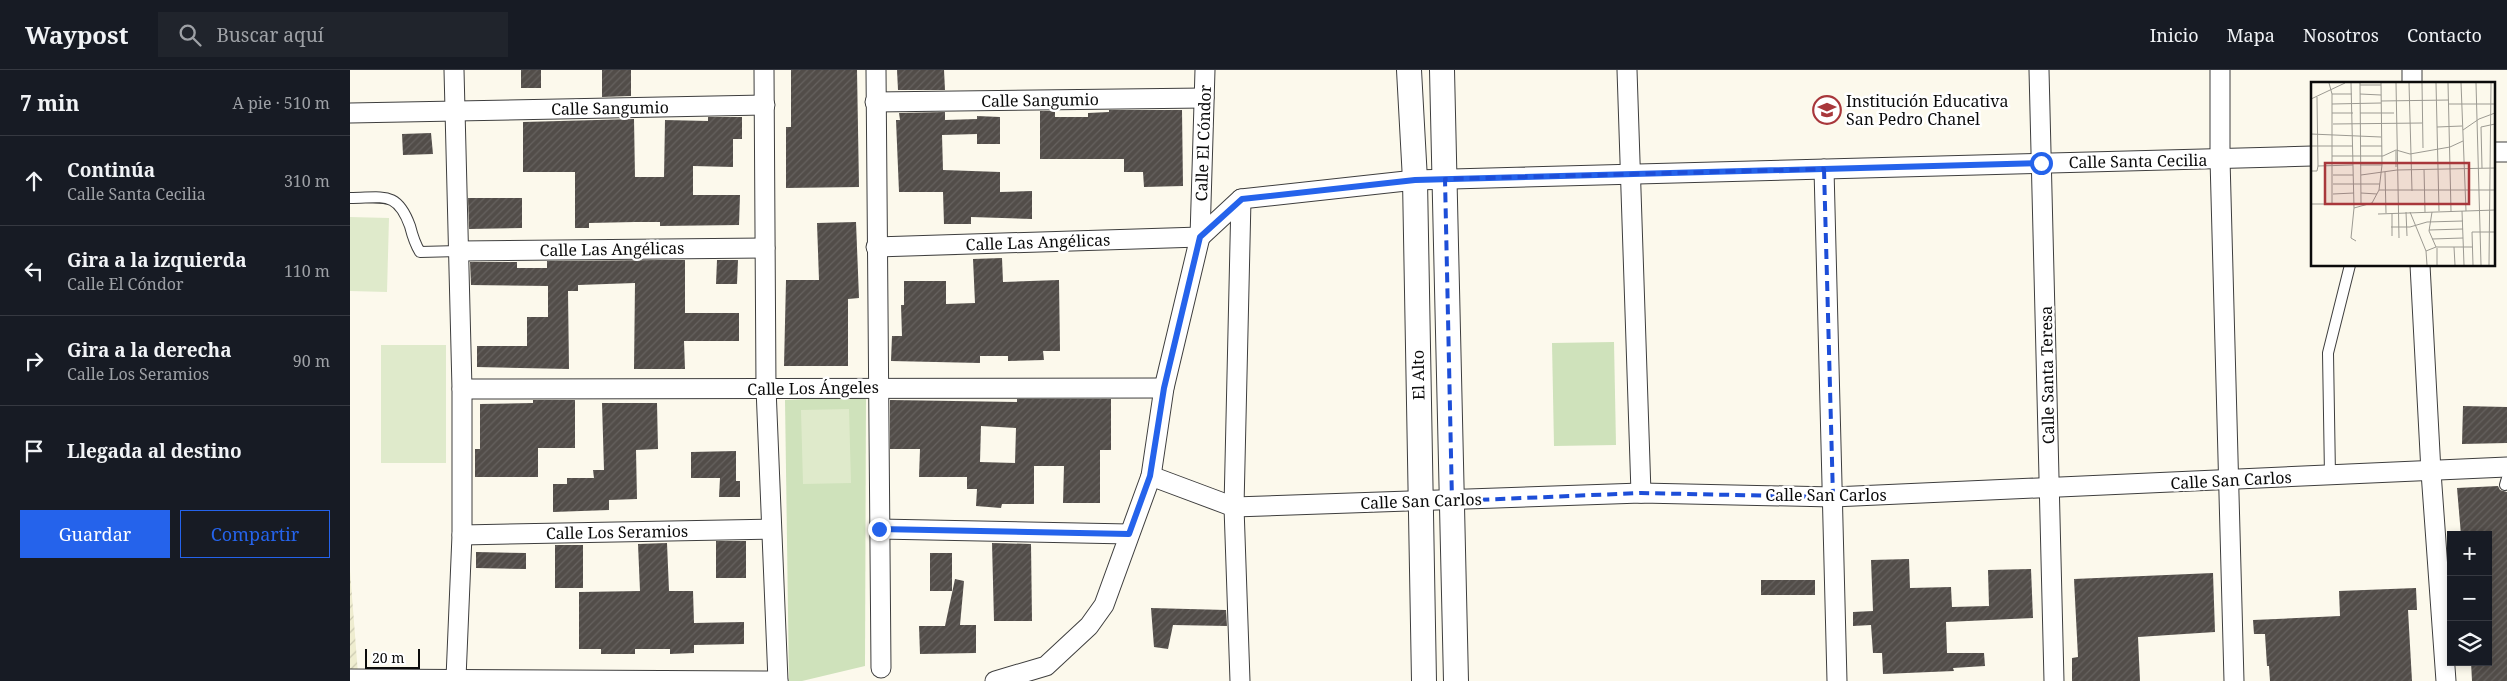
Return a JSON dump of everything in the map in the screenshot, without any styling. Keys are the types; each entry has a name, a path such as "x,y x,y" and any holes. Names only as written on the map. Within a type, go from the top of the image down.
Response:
{"street":[{"path":"454,70 462,389 462,535 456,678"},
{"path":"350,679 778,681 766,388 764,70"},
{"path":"876,70 881,668"},
{"name":"Calle El Cóndor","path":"995,681 1046,666 1089,626 1104,605 1150,476 1164,388 1200,237 1205,70"},
{"name":"El Alto","path":"1409,70 1415,180 1424,681"},
{"name":"El Alto","path":"1442,70 1456,681"},
{"path":"1627,70 1629,174 1642,493"},
{"name":"Calle Santa Teresa","path":"2039,70 2054,681"},
{"path":"2220,70 2220,159 2234,681"},
{"name":"Calle Sangumio","path":"875,102 1204,98"},
{"name":"Calle Sangumio","path":"350,113 765,105"},
{"path":"2494,152 2507,152"},
{"name":"Calle Santa Cecilia","path":"1242,199 1415,180 2311,156"},
{"path":"1824,170 1837,681"},
{"path":"1200,237 1242,199"},
{"path":"1240,681 1234,507 1242,199"},
{"name":"Calle Las Angélicas","path":"876,247 1200,237"},
{"name":"Calle Las Angélicas","path":"459,251 765,248"},
{"path":"2420,266 2431,472 2446,681"},
{"name":"Calle Los Ángeles","path":"462,389 1164,388"},
{"name":"Calle San Carlos","path":"1150,476 1234,507 1642,493 1833,497 2431,472 2506,477"},
{"name":"Calle Los Seramios","path":"462,535 771,529"},
{"path":"879,529 1129,534"}],"lane":[{"path":"350,198 386,198 398,202 404,210 420,252 459,251"},
{"path":"2330,476 2328,354 2350,266"}],"highlighted area":[{"path":"1824,169 1833,497 1641,493 1452,501 1445,179"}],"shaded area":[{"path":"350,570 358,674 350,673"}],"green space":[{"path":"350,217 389,218 387,292 350,291"},
{"path":"1614,342 1616,445 1554,446 1552,343"},
{"path":"381,345 446,345 446,463 381,463"},
{"path":"866,396 865,666 802,681 789,681 785,400"},
{"path":"849,409 851,483 803,484 801,410"}],"building":[{"path":"521,70 541,70 541,88 521,88"},
{"path":"602,70 631,70 631,96 602,97"},
{"path":"791,70 857,70 859,187 786,188 786,127 791,127"},
{"path":"897,70 944,70 945,90 898,90"},
{"path":"1109,110 1182,110 1183,186 1144,187 1143,172 1124,172 1124,159 1040,159 1040,111 1055,111 1055,117 1088,117 1088,113 1109,112"},
{"path":"945,112 945,120 977,119 977,116 1000,117 1000,144 977,144 977,134 942,135 943,170 1000,172 1000,192 1032,191 1032,219 971,217 971,224 944,224 943,192 899,192 896,120 900,120 899,113"},
{"path":"708,117 742,117 742,139 733,139 733,167 693,166 693,195 740,195 739,225 660,226 660,222 635,222 589,223 589,228 575,228 575,172 523,172 523,122 634,119 635,177 664,177 665,120 708,121"},
{"path":"431,133 433,154 403,155 402,134"},
{"path":"468,198 522,198 522,228 469,229"},
{"path":"856,222 859,298 848,299 848,366 784,366 786,280 819,280 817,223"},
{"path":"1002,258 1003,282 1059,280 1060,351 1043,351 1044,360 1008,361 1008,356 980,356 980,363 891,361 892,336 902,336 901,305 904,305 904,281 946,281 946,304 975,303 973,259"},
{"path":"685,260 685,313 739,313 739,341 684,341 685,369 634,369 635,283 578,285 578,291 568,291 569,369 477,367 477,346 527,346 527,317 548,317 548,286 471,285 470,262 517,262 517,268 547,268 547,261"},
{"path":"717,260 738,260 737,284 716,284"},
{"path":"1017,399 1111,399 1111,450 1100,450 1100,503 1063,503 1064,466 1034,466 1034,504 1002,504 1001,508 976,506 977,489 967,489 967,477 919,477 920,449 890,449 890,400 1017,402","holes":["981,426 1016,428 1015,463 980,462"]},
{"path":"533,400 575,400 575,448 538,448 538,477 475,477 475,449 480,449 480,404 533,403"},
{"path":"602,403 657,403 658,449 636,450 637,499 609,500 609,510 553,512 553,484 567,484 567,478 594,478 593,470 604,470"},
{"path":"2463,406 2507,407 2507,443 2462,444"},
{"path":"736,451 736,481 740,481 740,497 719,497 720,478 691,478 691,452"},
{"path":"2498,486 2500,490 2507,492 2507,681 2472,681 2471,666 2492,666 2492,531 2461,531 2457,488"},
{"path":"716,541 746,541 746,578 716,578"},
{"path":"667,543 669,591 693,591 694,623 744,622 744,644 694,645 694,653 670,654 670,649 635,649 635,654 601,654 601,649 579,649 579,592 640,591 638,544"},
{"path":"992,543 1031,544 1032,621 994,621"},
{"path":"555,545 583,545 583,588 555,588"},
{"path":"476,552 526,553 526,569 476,568"},
{"path":"930,553 952,553 952,591 930,591"},
{"path":"1909,559 1910,588 1951,587 1952,607 1989,606 1988,570 2031,569 2033,618 1946,622 1947,653 1984,653 1985,666 1953,668 1954,671 1883,674 1882,653 1873,653 1871,625 1853,626 1853,612 1873,611 1871,560"},
{"path":"2213,573 2215,632 2138,637 2140,681 2072,681 2072,658 2078,657 2074,579"},
{"path":"955,579 964,581 960,625 976,625 976,653 920,654 919,626 945,626"},
{"path":"1761,580 1815,580 1815,595 1761,595"},
{"path":"2416,588 2417,610 2408,610 2412,681 2270,681 2265,634 2254,634 2253,620 2340,616 2339,591"},
{"path":"1151,608 1226,610 1227,626 1173,625 1168,649 1154,647"}],"place":[{"name":"Institución Educativa San Pedro Chanel","path":"1827,110"}],"route":[{"path":"879,529 1129,534 1150,476 1164,388 1200,237 1242,199 1415,180 2041,163"}]}
